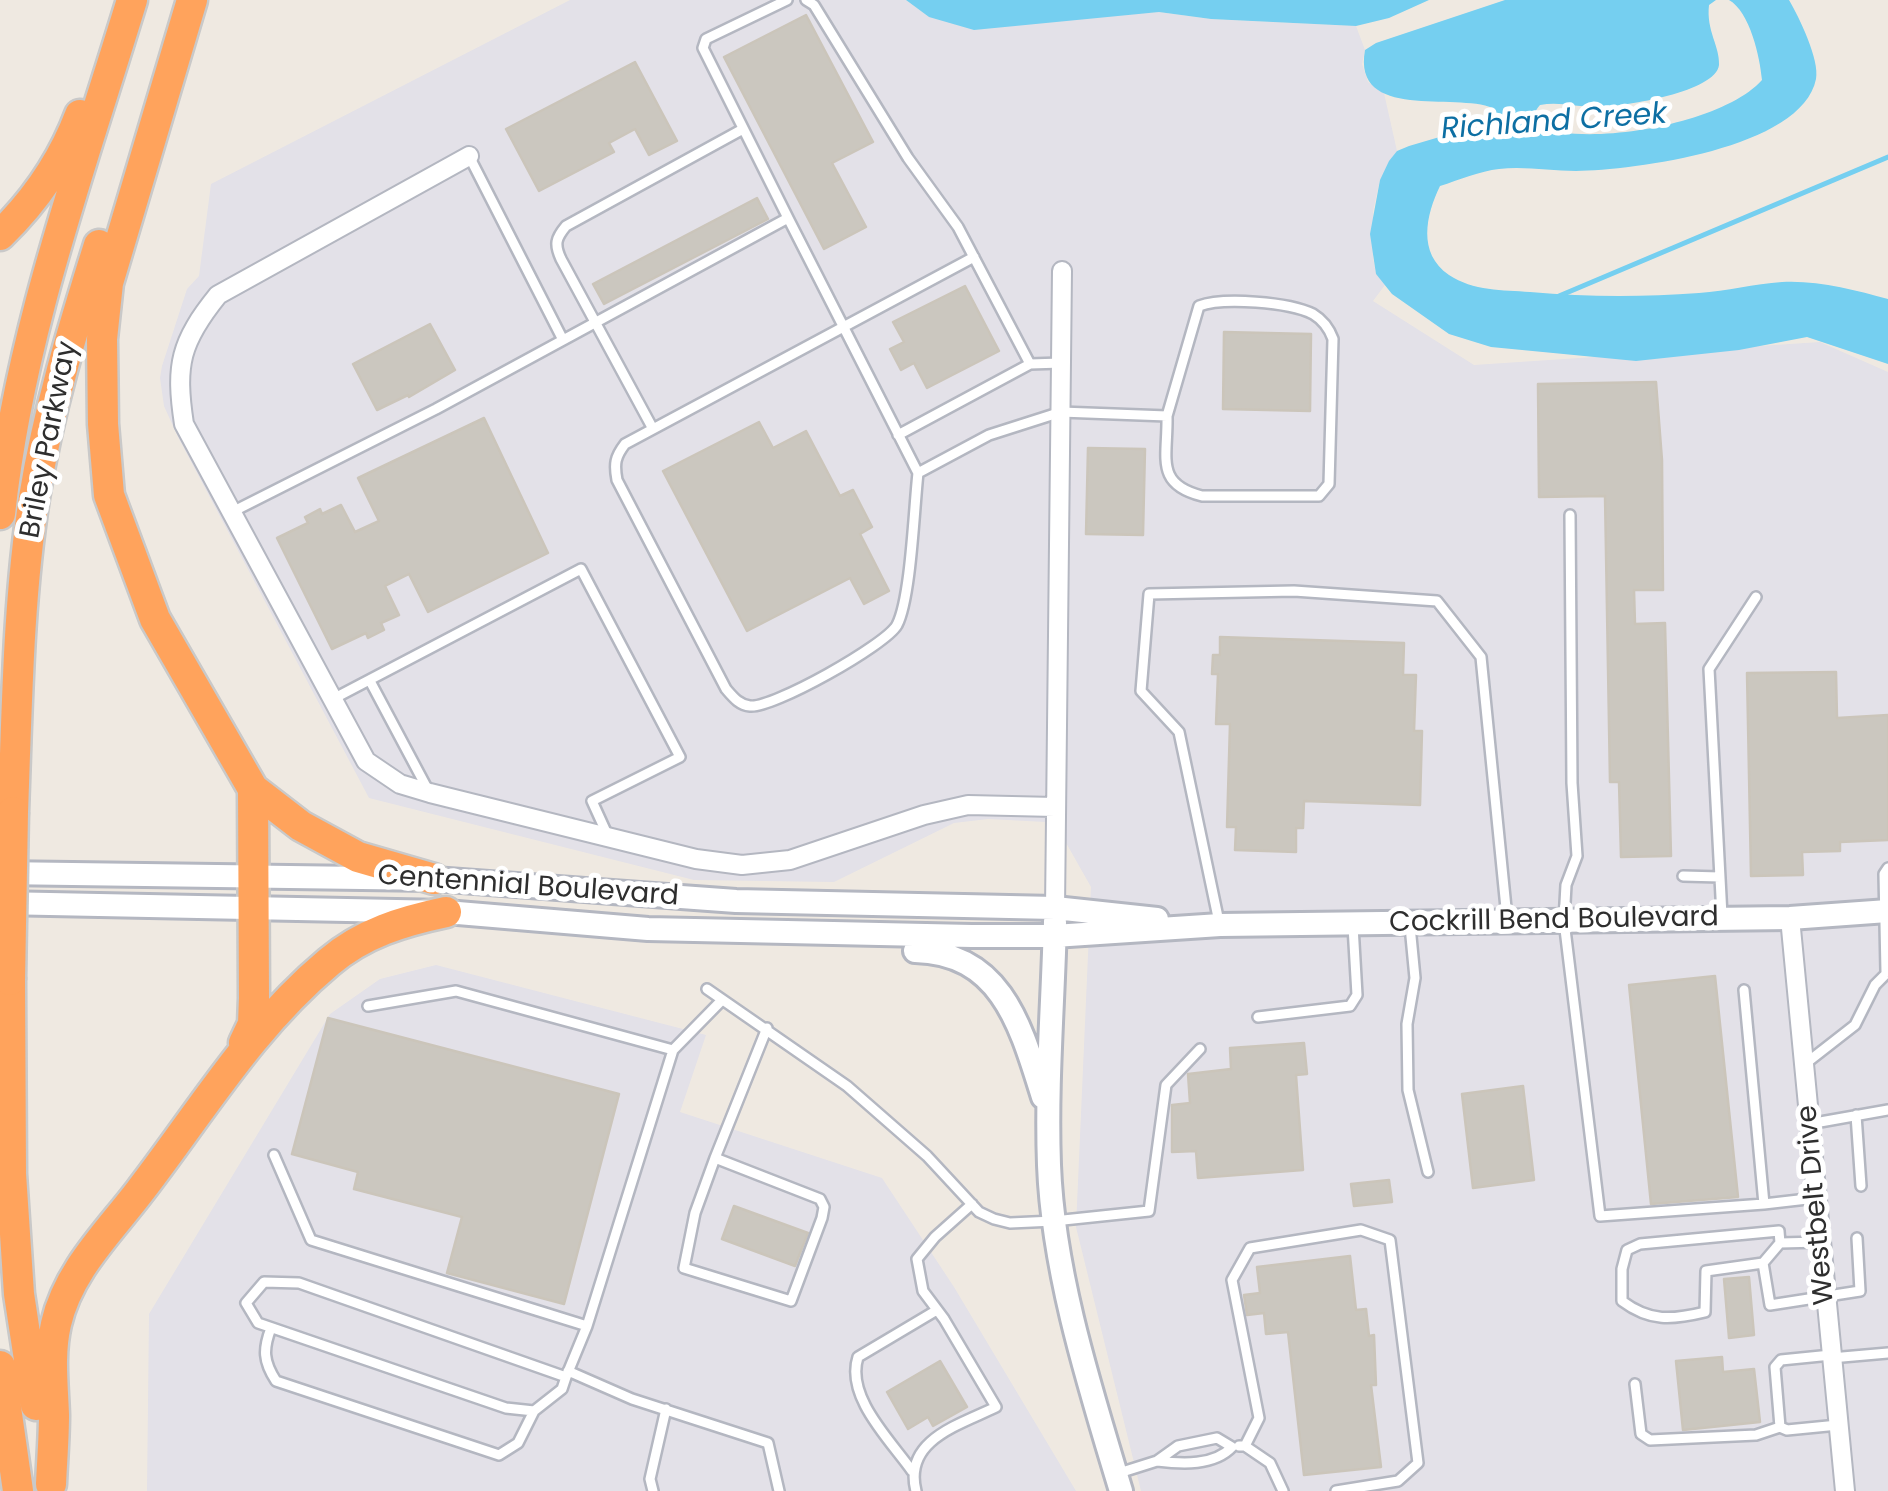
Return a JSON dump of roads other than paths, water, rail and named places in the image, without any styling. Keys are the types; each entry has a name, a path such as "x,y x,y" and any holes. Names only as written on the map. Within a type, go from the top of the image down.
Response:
{"highway":[{"name":"Briley Parkway","path":"52,1487 19,1294 11,1174 13,812 22,594 34,496 62,361 174,0"},
{"path":"192,0 108,282 102,339 108,495 154,620 253,789 300,826 358,857 434,879"},
{"name":"Briley Parkway","path":"0,514 8,445 39,298 132,2"},
{"path":"0,235 28,208 72,135 101,56 132,2"},
{"path":"238,1055 253,1024 253,789"},
{"path":"52,1487 51,1371 56,1324 69,1286 90,1252 140,1191 238,1055 330,960 385,928 446,912"},
{"path":"0,1366 18,1491"},
{"path":"0,1485 5,1491"}],"main road":[{"name":"Centennial Boulevard","path":"0,873 434,879 736,901 1055,908 1220,925"},
{"name":"Centennial Boulevard","path":"0,903 446,912 648,929 1054,936 1220,925"},
{"path":"1055,908 1049,1113 1054,1221 1085,1376 1120,1487"},
{"name":"Cockrill Bend Boulevard","path":"1220,925 1790,918 1887,911"},
{"path":"648,929 736,946 944,951 983,976 1011,1006 1049,1113"}],"street":[{"path":"469,156 218,295 193,326 177,380 184,424 366,760 400,784 430,793 696,859 742,865 790,860 968,804 1055,808"},
{"path":"1055,908 1062,272"},
{"name":"Westbelt Drive","path":"1790,918 1845,1491"}],"lane":[{"path":"787,0 706,39 704,48 788,218 844,324 918,472 904,604 896,627 883,641 855,659 768,704 746,706 736,701 726,689 617,480 615,456 625,444 652,429 844,324 974,257"},
{"path":"806,0 814,5 908,158 958,227 1030,364"},
{"path":"652,429 561,259 555,246 557,237 566,226 744,128"},
{"path":"469,156 563,340"},
{"path":"232,512 788,218"},
{"path":"1212,301 1287,306 1310,313 1330,329 1330,484 1320,496 1202,496 1183,491 1172,484 1168,474 1167,416 1199,306 1212,301"},
{"path":"898,435 1030,364 1061,363"},
{"path":"918,472 989,436 1060,412 1167,416"},
{"path":"1570,515 1572,783 1578,856 1566,885 1564,921 1600,1216 1816,1198"},
{"path":"331,700 580,569 680,757 592,801 608,837"},
{"path":"1220,925 1179,732 1141,691 1149,594 1294,592 1437,601 1481,657 1507,922"},
{"path":"1722,919 1710,669 1756,597"},
{"path":"370,681 430,793"},
{"path":"1804,1064 1854,1025 1874,985 1887,972 1884,874 1888,868"},
{"path":"1683,876 1720,876"},
{"path":"1410,923 1415,978 1406,1024 1408,1090 1428,1172"},
{"path":"1258,1017 1350,1006 1357,994 1353,924"},
{"path":"707,990 847,1086 928,1156 972,1204 994,1219 1010,1222 1149,1212 1166,1085 1200,1049"},
{"path":"1744,990 1764,1204"},
{"path":"368,1006 456,991 673,1050"},
{"path":"272,1328 263,1349 276,1381 499,1455 518,1443 534,1411 562,1389 587,1326 673,1050 722,1000"},
{"path":"715,1158 820,1198 824,1207 822,1218 792,1301 684,1268 696,1213 715,1158 767,1028"},
{"path":"1809,1124 1888,1110"},
{"path":"1856,1115 1861,1186"},
{"path":"274,1155 310,1240 587,1326"},
{"path":"912,1471 920,1451 934,1437 996,1407 923,1291 917,1258 972,1204"},
{"path":"1245,1446 1259,1418 1232,1280 1250,1248 1360,1230 1390,1240 1418,1463 1398,1480 1336,1491"},
{"path":"1780,1243 1778,1231 1640,1244 1627,1250 1622,1269 1622,1301 1642,1316 1706,1312 1706,1272 1763,1263 1780,1243 1820,1242"},
{"path":"1763,1263 1770,1305 1860,1291 1857,1238"},
{"path":"534,1411 506,1408 258,1323 246,1303 264,1282 299,1283 768,1443 779,1491"},
{"path":"916,1491 912,1471 859,1394 855,1367 858,1357 872,1347 937,1310"},
{"path":"1780,1427 1775,1366 1781,1360 1888,1353"},
{"path":"1635,1384 1641,1434 1650,1440 1756,1435 1780,1427 1788,1430 1838,1425"},
{"path":"654,1491 650,1479 666,1408"},
{"path":"1120,1487 1178,1446 1217,1438 1232,1447 1245,1446 1270,1463 1284,1491"},
{"path":"1156,1462 1182,1464 1223,1457 1232,1447"}],"water":[{"path":"906,0 1429,0 1389,18 1356,26 1211,19 1159,12 974,30 929,17"},
{"path":"1505,0 1716,0 1709,5 1709,14 1719,65 1703,83 1629,104 1540,105 1535,116 1539,127 1591,134 1656,127 1689,119 1744,95 1762,80 1761,70 1743,14 1729,0 1789,0 1812,50 1816,79 1804,103 1781,123 1712,151 1602,170 1499,169 1440,186 1427,233 1432,256 1439,266 1458,280 1478,287 1551,294 1678,294 1795,282 1849,289 1888,299 1888,364 1807,337 1739,350 1636,361 1491,347 1449,334 1392,294 1376,274 1370,234 1380,180 1389,161 1397,151 1487,123 1495,116 1493,108 1476,104 1390,96 1374,87 1365,73 1365,50"}],"waterway":[{"path":"1559,296 1888,157"}],"water label":[{"name":"Richland Creek","path":"1554,123"}]}
